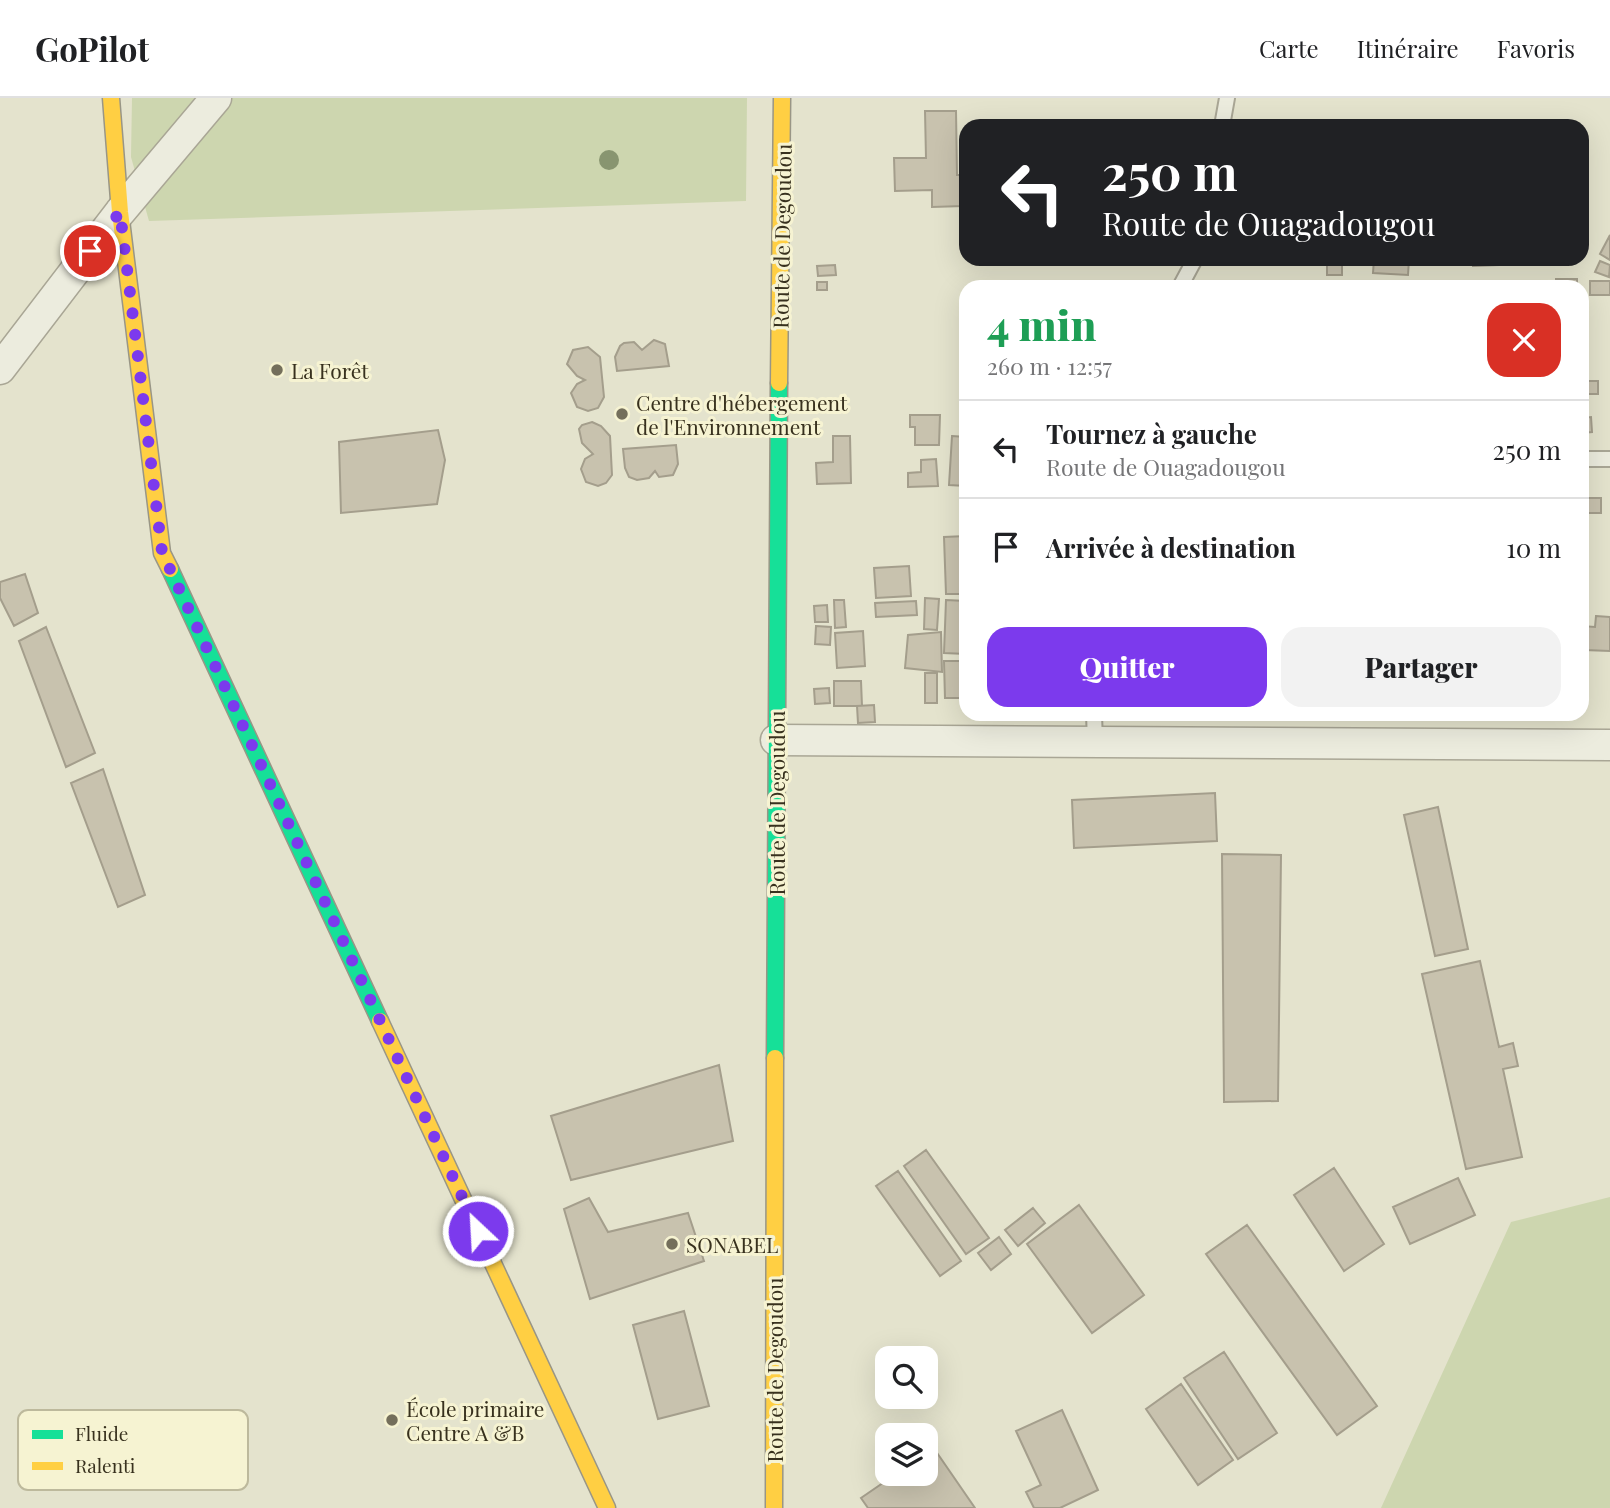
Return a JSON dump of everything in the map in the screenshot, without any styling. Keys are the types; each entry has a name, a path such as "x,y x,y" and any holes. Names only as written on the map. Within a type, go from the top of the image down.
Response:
{"street":[{"path":"111,98 120,212 162,552 607,1508"},
{"path":"0,369 120,212 216,98"},
{"name":"Route de Degoudou","path":"774,1508 776,740 782,98"},
{"path":"776,740 1095,728 1610,745"}],"lane":[{"path":"1223,119 1227,98"},
{"path":"1589,459 1610,459"}],"green space":[{"path":"132,98 747,98 746,201 149,221 131,157"},
{"path":"1610,1197 1610,1508 1381,1508 1511,1222"}],"building":[{"path":"925,111 956,111 959,206 932,207 932,190 895,191 894,158 926,158"},
{"path":"1610,235 1610,260 1600,254"},
{"path":"1600,261 1610,265 1609,277 1595,272"},
{"path":"835,265 836,275 818,276 817,266"},
{"path":"1327,266 1342,266 1342,275 1327,275"},
{"path":"1374,266 1409,266 1408,275 1373,273"},
{"path":"1590,281 1610,281 1610,295 1590,295"},
{"path":"817,282 827,282 827,290 817,290"},
{"path":"654,340 665,344 669,366 617,371 615,357 620,346 634,342 642,350"},
{"path":"588,347 600,357 604,397 598,408 588,411 577,407 571,393 577,384 585,380 577,376 567,364 573,350"},
{"path":"1589,381 1598,381 1598,394 1589,394"},
{"path":"910,415 940,415 939,445 915,445 915,427 910,427"},
{"path":"1591,417 1592,432 1589,432"},
{"path":"592,422 601,426 610,436 612,475 606,483 598,486 586,482 581,469 585,459 593,454 582,443 579,429"},
{"path":"438,430 445,460 437,504 341,513 339,442"},
{"path":"833,436 850,436 851,483 817,484 816,463 833,462"},
{"path":"952,436 959,436 959,486 949,485"},
{"path":"676,445 678,464 673,475 659,477 655,471 649,478 637,480 629,477 623,449"},
{"path":"936,459 938,486 908,487 908,473 921,472 921,460"},
{"path":"1589,498 1601,498 1601,513 1589,513"},
{"path":"959,536 959,594 946,594 944,537"},
{"path":"909,566 911,596 876,598 874,568"},
{"path":"25,574 38,613 14,626 0,598 0,582"},
{"path":"925,598 939,599 937,630 924,629"},
{"path":"834,600 844,600 846,627 835,628"},
{"path":"946,600 959,601 959,654 944,653"},
{"path":"916,601 917,615 876,617 875,603"},
{"path":"827,605 828,622 815,622 814,606"},
{"path":"1596,616 1610,617 1610,651 1589,650 1589,627 1595,627"},
{"path":"816,626 831,627 830,645 815,644"},
{"path":"46,627 95,753 66,767 19,641"},
{"path":"863,631 865,666 837,668 835,633"},
{"path":"941,632 942,672 905,668 908,635"},
{"path":"944,661 959,661 959,698 945,698"},
{"path":"925,673 937,673 937,703 925,703"},
{"path":"834,681 861,681 862,706 834,706"},
{"path":"829,688 830,703 815,704 814,689"},
{"path":"874,705 875,722 858,723 857,706"},
{"path":"103,769 145,895 118,907 71,783"},
{"path":"1215,793 1217,841 1074,848 1072,800"},
{"path":"1438,807 1468,949 1435,956 1404,815"},
{"path":"1222,854 1281,855 1278,1101 1224,1102"},
{"path":"1480,961 1499,1047 1513,1043 1518,1066 1503,1069 1522,1157 1466,1169 1422,974"},
{"path":"719,1065 733,1141 571,1180 551,1116"},
{"path":"926,1150 989,1238 966,1254 904,1166"},
{"path":"1334,1168 1384,1244 1344,1271 1294,1195"},
{"path":"898,1171 961,1261 940,1276 876,1186"},
{"path":"1458,1178 1475,1215 1410,1244 1393,1207"},
{"path":"589,1198 608,1232 688,1213 704,1261 590,1299 564,1209"},
{"path":"1079,1205 1144,1295 1092,1333 1027,1244"},
{"path":"1033,1208 1045,1223 1018,1246 1005,1230"},
{"path":"1247,1225 1377,1406 1337,1435 1206,1254"},
{"path":"999,1237 1011,1254 991,1270 978,1253"},
{"path":"684,1311 709,1406 658,1419 633,1325"},
{"path":"1224,1352 1277,1433 1238,1459 1184,1378"},
{"path":"1181,1384 1233,1460 1198,1485 1146,1409"},
{"path":"1062,1410 1098,1490 1060,1508 1034,1508 1026,1492 1041,1485 1016,1431"},
{"path":"938,1454 975,1508 868,1508 861,1498 878,1486 938,1486"}],"traffic: fast":[{"path":"775,1058 779,383"},
{"path":"170,569 380,1021"}],"traffic: slow":[{"path":"111,98 120,212 162,553 170,569"},
{"path":"779,383 782,98"},
{"path":"380,1021 607,1508"},
{"path":"774,1508 775,1058"}],"place":[{"name":"La Forêt","path":"277,370"},
{"name":"Centre d'hébergement de l'Environnement","path":"622,414"},
{"name":"SONABEL","path":"672,1244"},
{"name":"École primaire Centre A &B","path":"392,1420"}],"route":[{"path":"90,251 120,212 162,552 478,1231"}]}
